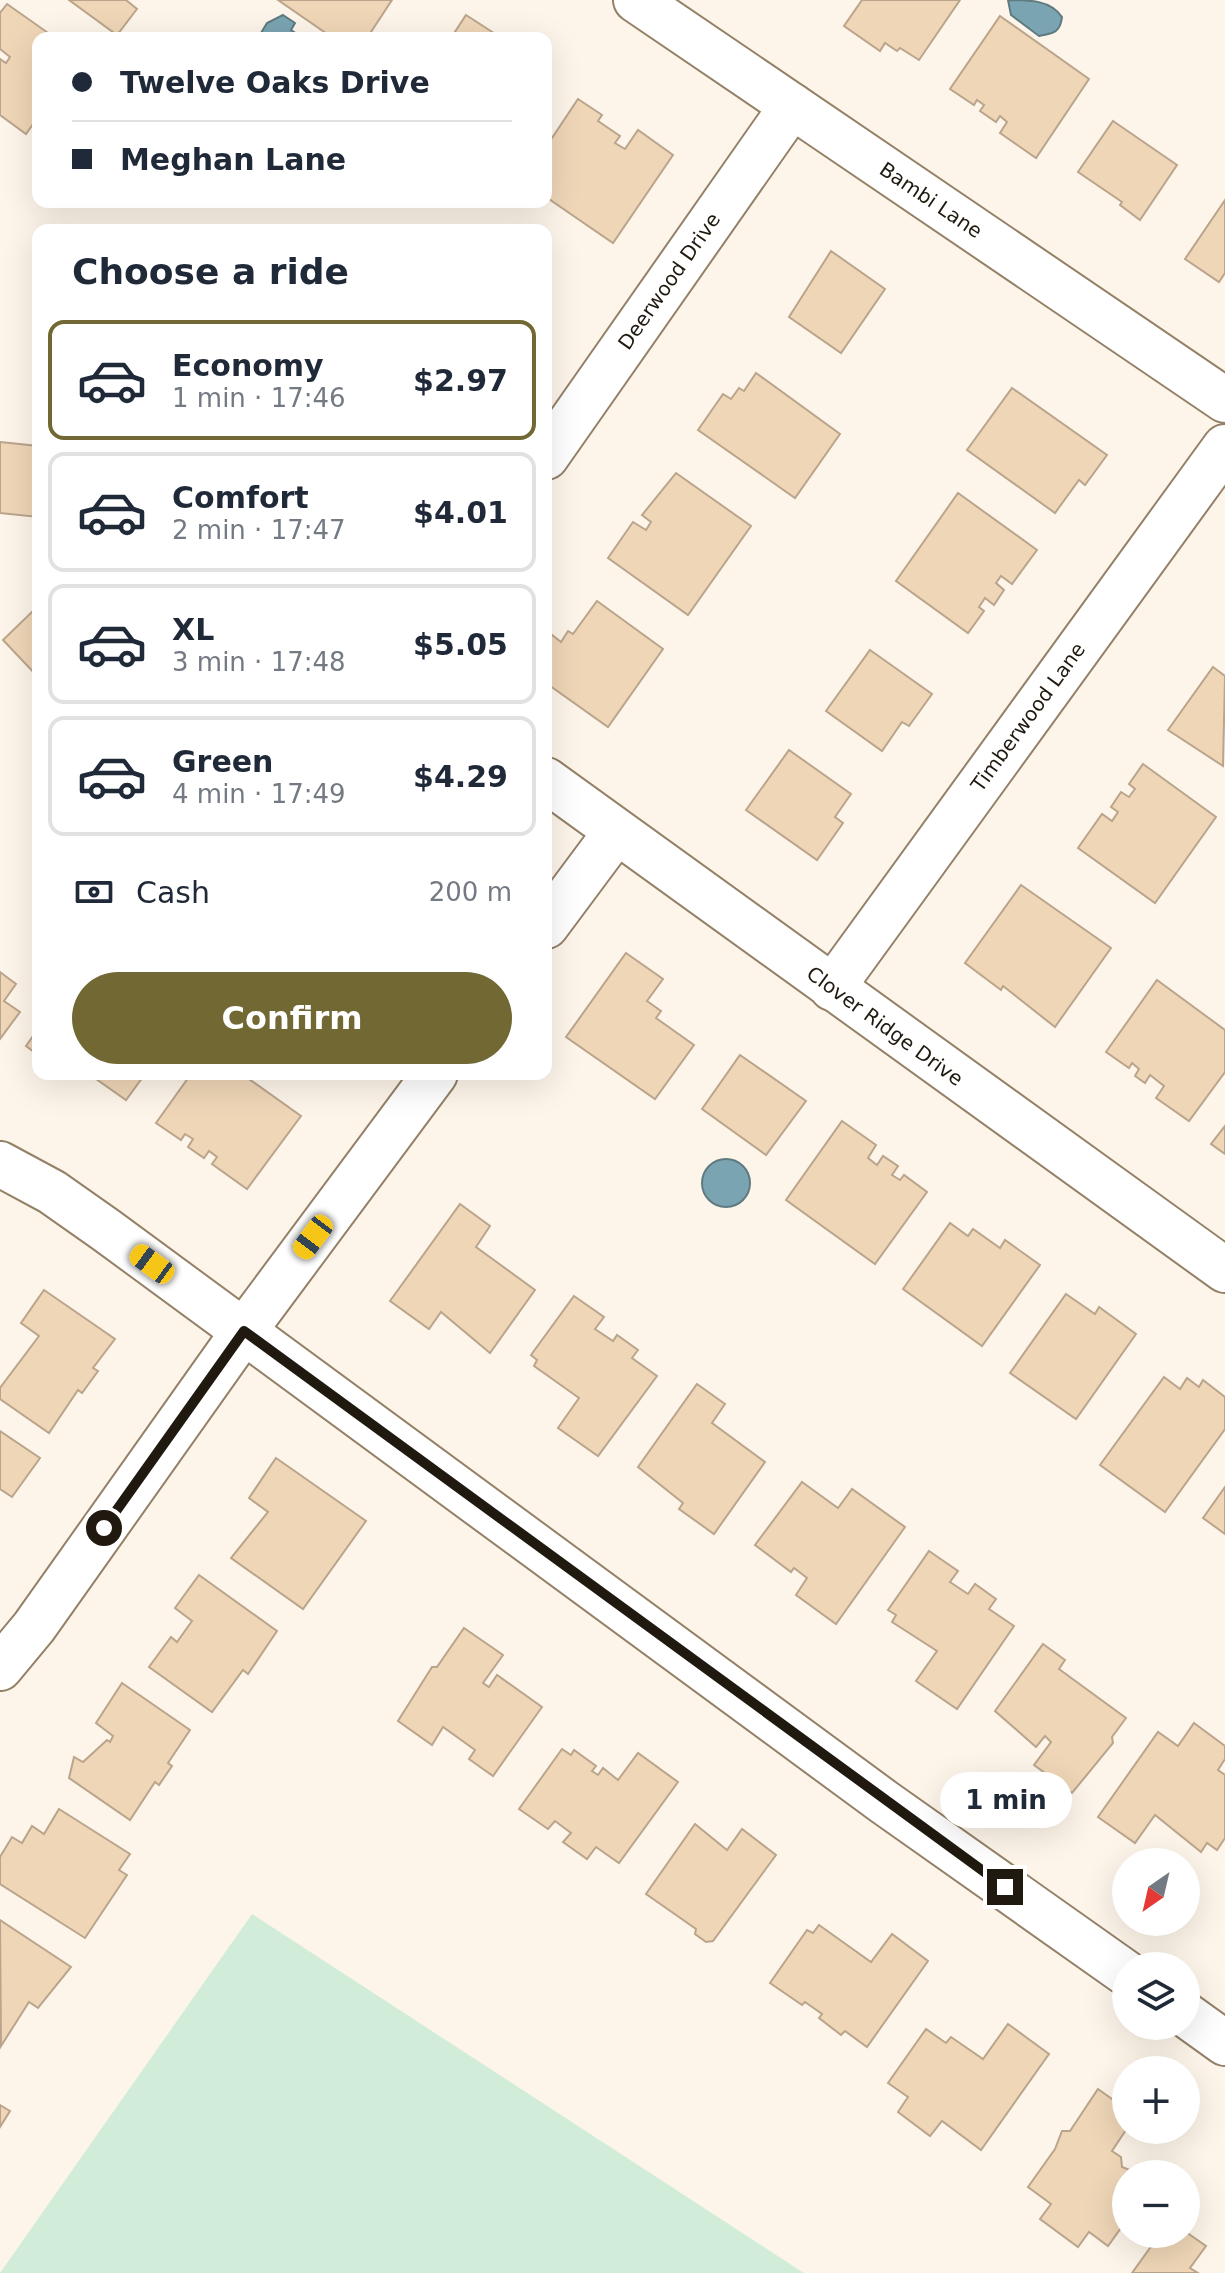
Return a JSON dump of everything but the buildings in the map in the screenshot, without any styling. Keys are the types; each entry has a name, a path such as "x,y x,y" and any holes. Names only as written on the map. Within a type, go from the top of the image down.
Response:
{"street":[{"name":"Bambi Lane","path":"636,0 1225,400"},
{"name":"Deerwood Drive","path":"552,448 792,106"},
{"name":"Timberwood Lane","path":"832,988 1225,447"},
{"name":"Clover Ridge Drive","path":"552,784 1225,1270"},
{"path":"552,918 616,832"},
{"path":"0,1668 34,1627 244,1331 431,1080"},
{"path":"0,1164 52,1192 884,1802 1112,1963"},
{"path":"1200,2025 1225,2043"}],"green space":[{"path":"252,1914 804,2273 0,2273"}],"water":[{"path":"1008,0 1031,1 1052,7 1062,17 1059,27 1055,32 1039,36 1011,15"},
{"path":"283,15 295,23 291,30 294,32 262,32 267,23"},
{"path":"726,1159 743,1166 750,1183 743,1200 726,1207 709,1200 702,1183 709,1166"}],"route":[{"path":"104,1528 244,1331 884,1802 1005,1887"}]}
